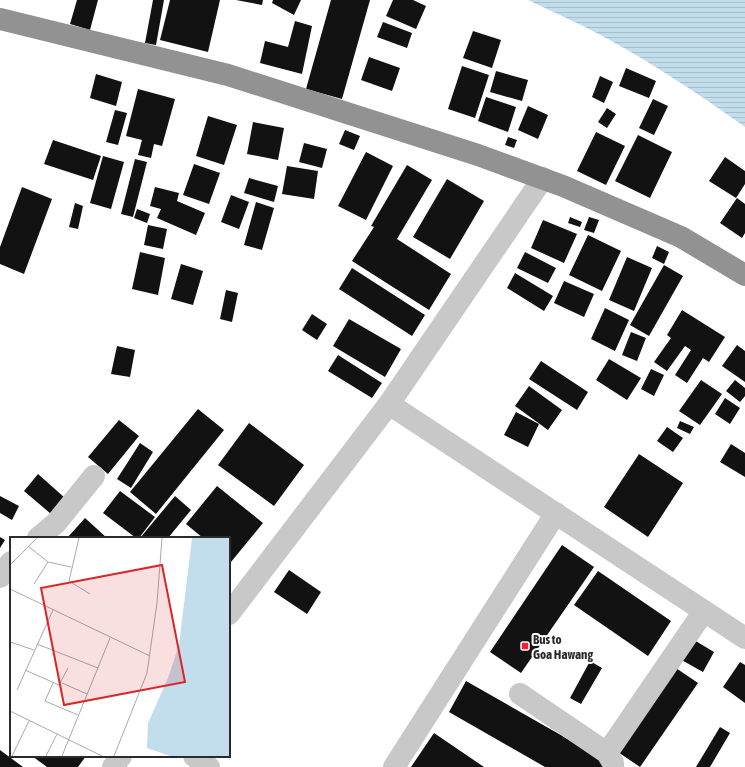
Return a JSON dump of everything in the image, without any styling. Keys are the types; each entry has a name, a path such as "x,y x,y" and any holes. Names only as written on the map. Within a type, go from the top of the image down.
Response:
{"highway":[{"path":"0,19 228,75 470,152 543,178 681,237 745,275"}],"street":[{"path":"230,613 389,404 543,178"},
{"path":"389,404 745,638"},
{"path":"39,537 56,523 94,476"},
{"path":"394,767 556,513"},
{"path":"0,577 10,563"},
{"path":"520,694 610,760 704,611"},
{"path":"113,767 120,757"},
{"path":"195,757 209,767"}],"water":[{"path":"528,0 745,0 745,127 686,86 625,48"}],"building":[{"path":"77,0 98,0 90,30 70,24"},
{"path":"153,0 164,0 156,45 145,43"},
{"path":"170,0 220,0 208,52 160,40"},
{"path":"236,0 263,0 262,5"},
{"path":"273,0 301,0 294,15 272,3"},
{"path":"331,0 370,0 342,99 306,89"},
{"path":"393,0 413,0 426,6 416,29 386,16"},
{"path":"295,21 312,26 302,74 260,63 265,41 288,47"},
{"path":"383,22 412,33 407,48 377,37"},
{"path":"473,31 501,40 492,68 463,58"},
{"path":"369,57 400,68 392,91 361,80"},
{"path":"462,66 489,75 475,118 448,109"},
{"path":"626,68 656,81 649,98 619,86"},
{"path":"496,71 528,80 522,101 490,92"},
{"path":"96,74 122,82 116,106 90,98"},
{"path":"600,76 613,82 604,103 592,97"},
{"path":"138,89 175,99 162,146 154,144 151,158 138,155 142,140 126,136"},
{"path":"486,97 516,107 508,132 478,121"},
{"path":"653,99 668,106 654,135 639,128"},
{"path":"528,106 548,115 538,139 518,130"},
{"path":"607,108 616,114 607,128 598,122"},
{"path":"115,110 127,113 118,145 106,142"},
{"path":"208,116 237,125 224,165 196,156"},
{"path":"253,122 284,128 278,160 247,154"},
{"path":"345,130 360,136 354,150 339,144"},
{"path":"596,132 625,146 606,185 577,171"},
{"path":"638,135 672,152 650,198 615,181"},
{"path":"508,137 517,140 514,148 505,145"},
{"path":"53,140 101,156 93,180 44,164"},
{"path":"304,143 327,149 322,168 299,162"},
{"path":"366,152 393,166 366,220 338,206"},
{"path":"103,156 124,162 111,209 90,203"},
{"path":"725,157 745,171 745,184 736,198 709,181"},
{"path":"135,159 147,162 133,217 121,214"},
{"path":"194,164 220,173 209,204 183,195"},
{"path":"407,165 432,180 397,239 451,274 429,310 352,261 374,227 371,226"},
{"path":"287,166 318,171 314,199 282,194"},
{"path":"249,178 278,186 274,202 244,193"},
{"path":"447,179 484,201 450,259 413,237"},
{"path":"22,187 52,199 24,274 0,264 0,247"},
{"path":"155,187 179,193 177,201 205,213 196,235 157,218 161,209 150,206"},
{"path":"231,195 249,202 239,229 221,222"},
{"path":"737,198 745,204 745,233 742,238 720,223"},
{"path":"256,202 274,208 262,250 244,245"},
{"path":"75,203 83,206 78,229 69,227"},
{"path":"137,209 150,214 147,223 134,218"},
{"path":"570,217 582,222 580,227 568,223"},
{"path":"589,217 599,220 594,233 584,230"},
{"path":"543,220 577,234 564,263 531,248"},
{"path":"148,225 167,229 163,249 144,245"},
{"path":"588,235 621,251 602,291 569,275"},
{"path":"657,246 669,252 664,264 652,258"},
{"path":"140,252 165,258 158,295 132,289"},
{"path":"525,252 556,268 548,283 517,268"},
{"path":"627,257 652,268 634,311 609,300"},
{"path":"181,264 203,271 193,305 171,299"},
{"path":"664,265 683,276 649,336 630,325"},
{"path":"352,268 425,315 412,336 339,289"},
{"path":"515,273 553,296 544,311 507,288"},
{"path":"564,281 594,294 584,317 554,303"},
{"path":"226,290 238,293 232,322 220,319"},
{"path":"605,308 629,320 615,351 591,339"},
{"path":"682,310 725,337 709,362 703,358 687,383 675,375 691,350 685,346 667,371 654,362 671,338 667,335"},
{"path":"312,314 327,324 317,340 302,330"},
{"path":"349,319 401,349 385,377 333,346"},
{"path":"631,332 646,338 637,361 622,355"},
{"path":"737,345 745,351 745,382 722,366"},
{"path":"117,346 135,350 130,377 111,374"},
{"path":"338,355 382,383 372,398 328,371"},
{"path":"609,359 641,378 627,400 596,380"},
{"path":"541,361 588,392 577,410 529,379"},
{"path":"651,369 664,375 654,396 641,389"},
{"path":"701,380 722,394 700,425 679,411"},
{"path":"735,380 745,388 745,396 740,402 726,391"},
{"path":"529,386 562,410 548,430 515,406"},
{"path":"725,398 740,408 730,424 715,414"},
{"path":"198,409 224,430 156,514 130,492"},
{"path":"516,412 539,424 528,447 504,435"},
{"path":"119,420 139,436 108,474 88,457"},
{"path":"680,421 694,427 690,434 677,428"},
{"path":"249,423 304,465 274,506 218,465"},
{"path":"667,427 683,438 673,452 657,441"},
{"path":"140,443 153,452 131,488 117,479"},
{"path":"731,444 745,453 745,477 720,462"},
{"path":"639,454 683,483 648,537 604,507"},
{"path":"38,474 65,498 51,514 24,491"},
{"path":"217,486 263,523 231,562 230,537 202,537 186,524"},
{"path":"120,491 155,517 140,537 135,537 103,513"},
{"path":"0,496 19,506 12,520 0,513"},
{"path":"175,496 191,510 169,537 141,537"},
{"path":"85,518 106,537 68,537"},
{"path":"0,537 5,540 0,548"},
{"path":"562,545 594,567 521,673 490,652"},
{"path":"289,570 321,592 307,614 274,592"},
{"path":"598,571 671,621 648,656 574,605"},
{"path":"689,637 714,652 703,672 678,658"},
{"path":"590,661 602,668 581,704 570,698"},
{"path":"740,662 745,665 745,703 723,687"},
{"path":"670,664 698,683 640,767 612,748"},
{"path":"466,681 610,763 608,767 545,767 449,712"},
{"path":"720,727 730,733 710,767 696,767"},
{"path":"434,733 484,767 411,767"},
{"path":"0,750 23,767 0,767"},
{"path":"33,757 85,757 78,767 47,767"}],"place":[{"name":"Bus to Goa Hawang","path":"525,646"}]}
